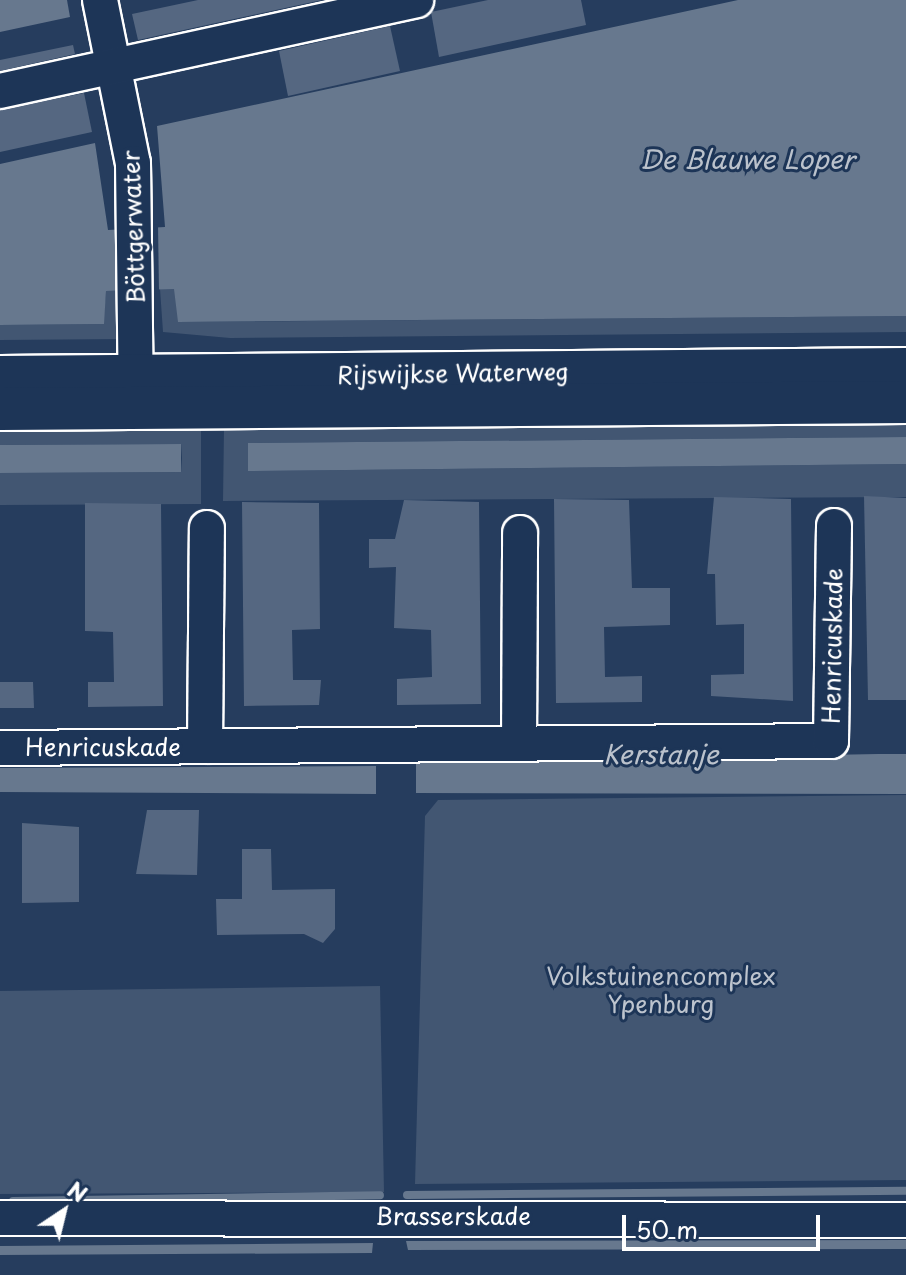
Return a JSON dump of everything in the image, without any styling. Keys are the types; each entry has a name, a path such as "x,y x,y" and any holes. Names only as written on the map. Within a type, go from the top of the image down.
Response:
{"main road":[{"name":"Rijswijkse Waterweg","path":"0,409 136,392 906,369"},
{"name":"Rijswijkse Waterweg","path":"0,377 136,392 906,402"}],"street":[{"name":"Böttgerwater","path":"100,0 132,148 136,221 136,392"},
{"path":"0,91 416,0"},
{"name":"Henricuskade","path":"0,748 831,741 834,526"},
{"name":"Henricuskade","path":"205,746 207,528"},
{"path":"519,744 520,533"},
{"name":"Brasserskade","path":"0,1218 906,1220"}],"green space":[{"path":"160,289 175,289 179,322 906,316 906,332 230,338 163,332"},
{"path":"106,291 124,291 125,339 0,340 0,325 103,324"},
{"path":"906,408 906,437 249,443 248,457 249,471 906,464 906,497 223,501 224,428"},
{"path":"201,414 201,504 0,505 0,473 181,472 182,458 181,444 0,445 0,416"},
{"name":"Volkstuinencomplex Ypenburg","path":"906,795 906,1180 415,1184 425,816 438,800"},
{"path":"380,986 384,1192 0,1194 0,991"}],"water":[{"path":"0,0 67,0 70,17 0,32"},
{"name":"De Blauwe Loper","path":"738,0 906,0 906,316 178,322 174,289 106,291 104,324 0,325 0,164 95,143 108,230 165,227 157,126"},
{"path":"906,437 906,464 248,471 248,443"},
{"path":"181,444 181,472 0,473 0,445"},
{"path":"906,754 906,794 416,793 416,763"},
{"path":"376,766 376,794 0,792 0,768"},
{"path":"906,1240 906,1249 408,1250 406,1241"},
{"path":"373,1243 372,1253 0,1255 0,1246"}],"pier":[{"path":"158,224 159,293 124,295 124,225"}],"building":[{"path":"198,0 322,0 138,40 132,14"},
{"path":"488,0 581,0 586,25 439,57 431,12"},
{"path":"390,26 400,71 288,96 279,51"},
{"path":"73,45 75,54 0,71 0,60"},
{"path":"84,93 92,132 0,152 0,110"},
{"path":"864,496 906,498 906,700 868,700"},
{"path":"714,497 791,499 793,701 711,696 711,675 744,674 744,624 716,625 715,574 707,574"},
{"path":"554,499 629,500 632,588 670,588 670,625 604,627 605,677 642,676 642,702 556,703"},
{"path":"404,500 479,502 481,704 397,705 397,679 432,677 431,630 394,628 396,567 369,568 369,539 395,539"},
{"path":"242,502 319,503 320,629 292,630 293,680 321,680 319,705 244,706"},
{"path":"85,503 161,504 163,706 88,707 88,682 114,682 113,632 85,631"},
{"path":"0,682 33,682 34,708 0,708"},
{"path":"147,810 199,810 197,875 136,874"},
{"path":"22,823 79,827 79,902 22,903"},
{"path":"242,849 271,849 272,890 335,889 335,929 323,943 304,934 217,935 216,899 242,899"}],"waterway":[{"path":"407,1195 906,1191"},
{"path":"13,1201 380,1195"}],"water label":[{"name":"Kerstanje","path":"661,754"}]}
